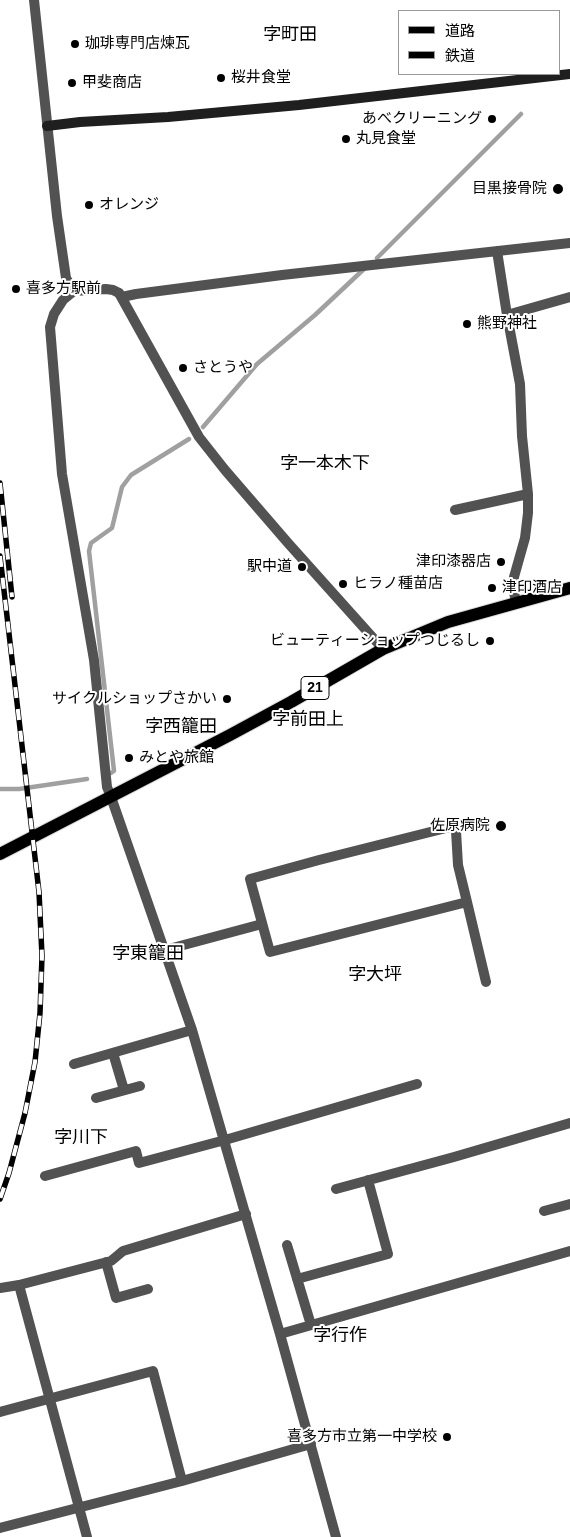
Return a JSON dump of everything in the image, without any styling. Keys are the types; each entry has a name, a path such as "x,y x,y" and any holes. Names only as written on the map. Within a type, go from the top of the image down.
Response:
{"main road":[{"path":"47,126 299,105 570,74"},
{"name":"21","path":"0,854 291,702 383,649 448,622 516,602 570,590"}],"street":[{"path":"34,0 57,216 66,278 74,291"},
{"path":"120,295 272,276 570,244"},
{"path":"497,251 520,384 522,436 528,494 525,538 514,577 513,588 516,602"},
{"path":"336,1537 225,1140 192,1030 112,796 107,787 94,660 62,474 50,327 54,314 63,300 74,291 106,289 113,290 120,295 199,437 288,543 383,649"},
{"path":"507,315 570,297"},
{"path":"454,510 528,494"},
{"path":"467,902 270,952 250,879 454,826 458,865 467,902 486,982"},
{"path":"164,950 262,924"},
{"path":"74,1064 192,1030"},
{"path":"113,1052 124,1090"},
{"path":"45,1176 136,1151 140,1162 225,1140 417,1084"},
{"path":"96,1098 140,1086"},
{"path":"336,1189 454,1157 570,1122"},
{"path":"297,1279 388,1254 368,1180"},
{"path":"544,1212 570,1204"},
{"path":"0,1288 19,1285 106,1262 123,1251 246,1214"},
{"path":"287,1245 311,1325"},
{"path":"280,1334 570,1251"},
{"path":"106,1262 116,1298 148,1289"},
{"path":"19,1285 87,1537"},
{"path":"0,1412 153,1371 182,1481"},
{"path":"0,1528 182,1481 311,1444"}],"waterway":[{"path":"377,258 521,114"},
{"path":"203,427 257,364 315,315 364,269"},
{"path":"111,773 114,771 89,551 91,543 112,528 122,487 131,475 189,439"},
{"path":"0,789 19,789 87,779"}],"railway":[{"path":"0,483 12,597"},
{"path":"0,556 39,892 42,956 40,1013 35,1062 25,1113 0,1199"}],"place":[{"name":"珈琲専門店煉瓦","path":"75,44"},
{"name":"桜井食堂","path":"221,78"},
{"name":"甲斐商店","path":"72,83"},
{"name":"あべクリーニング","path":"492,119"},
{"name":"丸見食堂","path":"346,139"},
{"name":"目黒接骨院","path":"558,189"},
{"name":"オレンジ","path":"89,205"},
{"name":"喜多方駅前","path":"16,289"},
{"name":"熊野神社","path":"467,324"},
{"name":"さとうや","path":"183,368"},
{"name":"津印漆器店","path":"501,562"},
{"name":"駅中道","path":"302,567"},
{"name":"ヒラノ種苗店","path":"343,584"},
{"name":"津印酒店","path":"492,588"},
{"name":"ビューティーショップつじるし","path":"490,641"},
{"name":"サイクルショップさかい","path":"227,699"},
{"name":"みとや旅館","path":"129,758"},
{"name":"佐原病院","path":"501,826"},
{"name":"喜多方市立第一中学校","path":"447,1437"}],"district":[{"name":"字町田","path":"290,35"},
{"name":"字一本木下","path":"325,464"},
{"name":"字前田上","path":"308,720"},
{"name":"字西籠田","path":"181,727"},
{"name":"字東籠田","path":"148,954"},
{"name":"字大坪","path":"375,975"},
{"name":"字川下","path":"81,1138"},
{"name":"字行作","path":"340,1336"}]}
